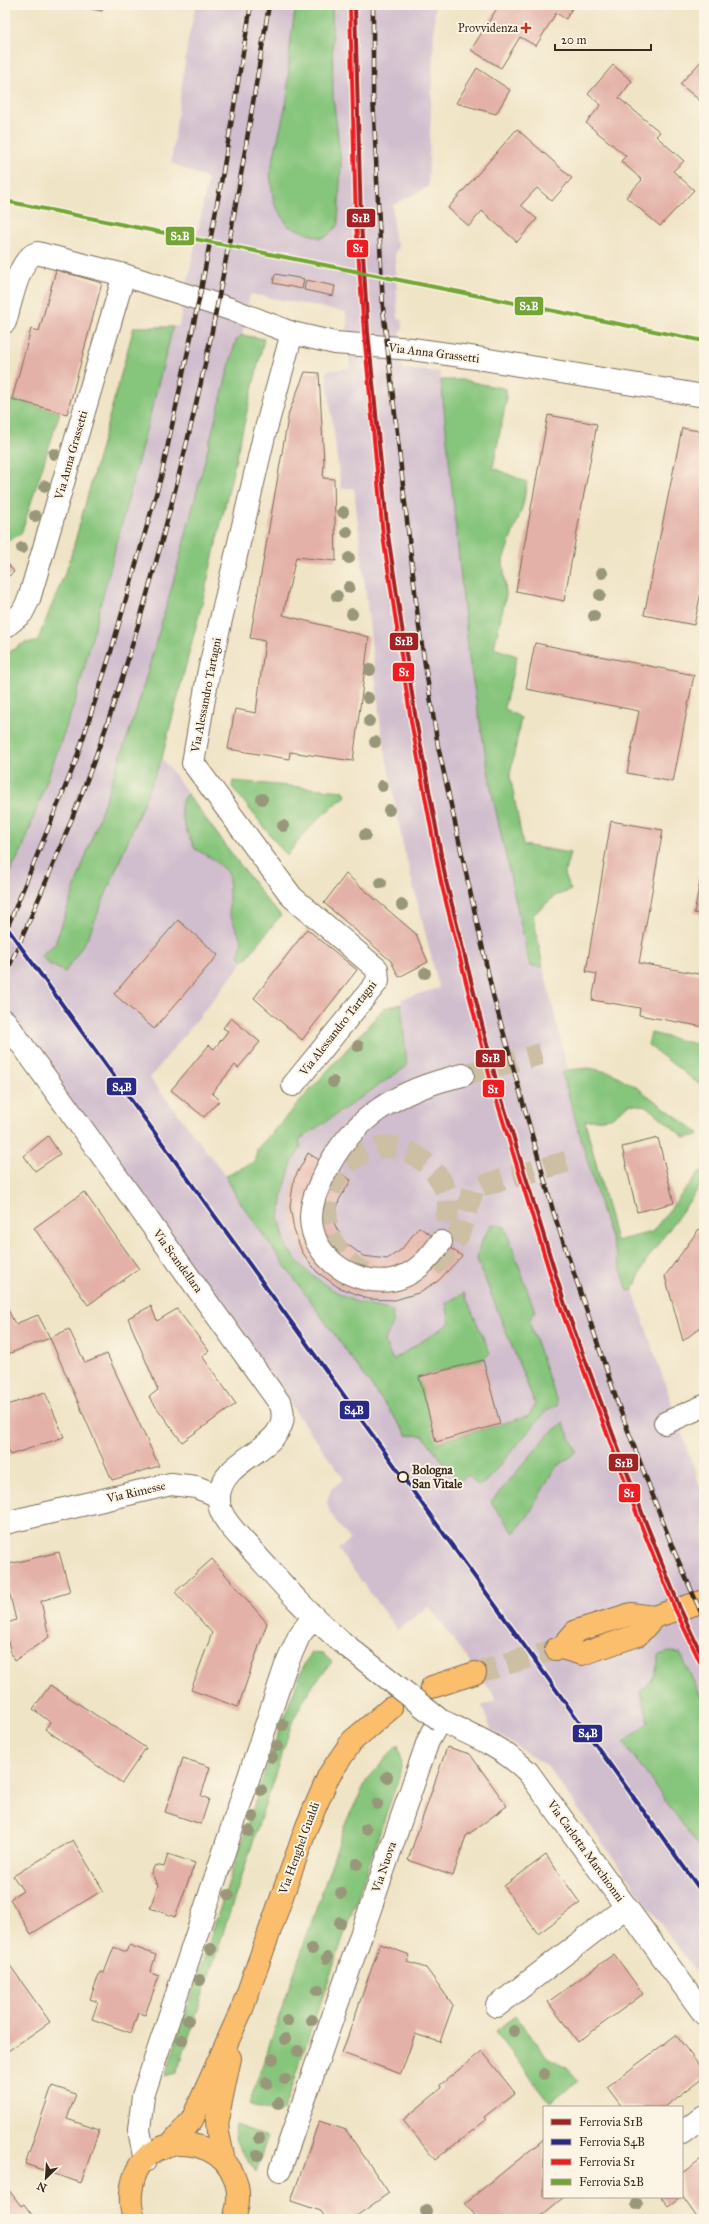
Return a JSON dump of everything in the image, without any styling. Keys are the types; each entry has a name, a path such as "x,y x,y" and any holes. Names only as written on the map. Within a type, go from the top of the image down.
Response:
{"main road":[{"path":"559,1648 582,1654 638,1635 654,1617 704,1601"},
{"path":"432,1687 475,1673"},
{"name":"Via Henghel Gualdi","path":"169,2146 192,2120 242,2009 317,1798 339,1757 372,1723 390,1708"},
{"name":"Via Henghel Gualdi","path":"224,2161 217,2120 242,2009"},
{"path":"134,2218 131,2199 133,2181 145,2161 169,2146 193,2144 207,2148 224,2161 236,2180 238,2208 234,2219"}],"street":[{"name":"Via Anna Grassetti","path":"5,322 22,266 30,255 37,253 124,275 230,309 292,332 334,343 412,349 483,359 704,396"},
{"name":"Via Anna Grassetti","path":"5,627 22,613 29,599 124,275"},
{"name":"Via Alessandro Tartagni","path":"292,332 264,436 208,675 193,763 292,897 377,969 378,980 293,1085"},
{"name":"Via Scandellara","path":"5,1021 281,1405 284,1415 278,1433 229,1473 222,1484 219,1496"},
{"path":"441,1242 430,1258 413,1272 393,1280 370,1281 348,1274 330,1260 317,1241 311,1219 313,1196 334,1156 350,1134 372,1113 398,1097 430,1084 463,1075"},
{"path":"665,1423 704,1406"},
{"name":"Via Rimesse","path":"5,1523 171,1484 196,1487 219,1496"},
{"path":"219,1496 220,1509 228,1522 309,1613 338,1639 440,1720"},
{"path":"145,2161 139,2130 143,2096 285,1668 309,1613"},
{"name":"Via Carlotta Marchionni","path":"440,1720 470,1732 502,1751 528,1772 704,2014"},
{"name":"Via Nuova","path":"280,2170 426,1748 440,1720"},
{"path":"496,2006 626,1907"},
{"path":"683,2132 704,2116"}],"shaded area":[{"path":"196,5 435,5 428,187 393,205 394,241 397,242 398,249 395,251 395,258 398,319 402,320 403,329 400,331 403,369 440,372 469,658 492,793 530,966 543,967 568,1070 562,1074 602,1211 628,1291 633,1290 701,1489 704,1492 704,1983 547,1766 491,1730 482,1706 497,1700 429,1606 397,1630 338,1549 350,1540 330,1513 327,1502 331,1489 344,1479 5,1010 5,721 69,563 134,327 179,326 208,179 171,163 188,40","holes":["250,294 346,312 350,368 326,371 341,489 354,488 381,729 403,845 439,988 401,999 407,1066 305,1137 226,1176 150,1078 281,915 268,902 162,758 205,591 264,339 242,335"]}],"green space":[{"path":"296,5 332,5 333,96 341,163 338,225 327,236 320,238 288,226 274,203 270,173 287,100 290,45"},
{"path":"134,327 173,327 76,699 22,850 5,880 5,655 24,643 37,642 69,563"},
{"path":"242,335 264,339 204,595 162,758 88,937 65,972 49,964 41,955 55,944 136,712 175,576 236,340"},
{"path":"441,380 462,380 506,389 506,401 493,468 527,482 523,505 503,560 506,595 494,648 517,656 504,708 521,718 510,775 523,845 570,853 564,875 571,890 555,896 533,915 543,967 530,966 492,793 469,658"},
{"path":"12,399 60,412 21,534 5,542 5,421"},
{"path":"233,781 344,791 346,796 314,823 287,856 232,787"},
{"path":"187,794 268,902 281,915 245,960 239,956 242,942 229,912 229,874 213,859 195,849 181,813 183,799"},
{"path":"401,1004 407,1066 299,1140 301,1148 292,1162 283,1193 279,1218 287,1248 303,1268 329,1288 356,1302 393,1311 392,1326 384,1342 393,1360 450,1323 446,1303 464,1293 490,1353 483,1360 419,1377 437,1442 529,1416 535,1404 477,1259 480,1244 492,1224 505,1227 535,1311 529,1321 558,1405 547,1410 485,1482 478,1486 468,1475 459,1482 423,1436 407,1435 236,1196 226,1176 255,1161 257,1149 384,1008"},
{"path":"651,1033 704,1046 704,1088 648,1045"},
{"path":"589,1068 612,1073 636,1087 699,1133 698,1135 685,1138 647,1106 630,1104 611,1118 585,1121 616,1241 652,1232 700,1171 704,1173 704,1181 646,1261 633,1290 628,1291 602,1211 562,1073 568,1070"},
{"path":"563,1423 577,1452 554,1469 528,1516 514,1533 491,1502 548,1435"},
{"path":"671,1652 680,1653 704,1703 704,1854 624,1743 649,1722 640,1691 654,1676 658,1655"},
{"path":"312,1653 323,1654 332,1662 309,1690 293,1720 180,2064 176,2073 165,2076 273,1747 305,1662"},
{"path":"398,1745 402,1761 399,1777 283,2111 278,2114 249,2104 346,1822 367,1780"},
{"path":"515,2016 549,2059 567,2068 579,2081 550,2103 495,2031"},
{"path":"235,2125 264,2135 267,2138 256,2172 241,2150 235,2138"}],"building":[{"path":"82,5 104,5 102,11 82,7"},
{"name":"Provvidenza","path":"499,5 574,5 566,19 556,13 536,46 520,37 501,68 471,50"},
{"path":"704,58 704,104 680,84"},
{"path":"613,65 632,81 619,98 660,132 656,136 684,161 673,171 694,190 660,226 626,197 642,180 621,161 626,156 586,123 601,105 588,94"},
{"path":"477,68 510,90 496,114 456,103"},
{"path":"517,129 572,178 552,201 537,188 521,205 537,219 517,242 482,211 469,226 448,208"},
{"path":"56,270 102,283 67,414 12,399 31,329 39,331"},
{"path":"275,274 304,279 302,289 273,283"},
{"path":"306,280 335,286 333,296 304,290"},
{"path":"305,372 319,373 324,463 323,478 334,479 336,561 296,557 283,615 369,637 353,761 290,752 289,759 228,749 235,709 256,713 265,641 250,638 289,412"},
{"path":"548,415 597,424 564,601 516,591"},
{"path":"682,428 704,432 704,578 694,625 644,615"},
{"path":"5,560 14,572 5,579"},
{"path":"535,643 694,675 673,782 627,773 639,711 526,689"},
{"path":"611,821 663,830 639,963 704,975 704,1027 639,1015 640,1008 592,1000 597,974 586,972"},
{"path":"704,866 704,915 694,913"},
{"path":"346,874 416,934 428,962 399,977 391,961 324,903"},
{"path":"178,920 218,955 154,1029 114,994"},
{"path":"307,929 357,970 302,1040 254,998"},
{"path":"231,1018 260,1042 238,1068 235,1065 212,1093 220,1100 204,1117 171,1090 209,1045 214,1049 228,1031 223,1028"},
{"path":"48,1136 60,1154 35,1171 24,1156"},
{"path":"658,1138 674,1203 637,1212 622,1147"},
{"path":"308,1153 351,1180 339,1200 334,1223 343,1241 363,1256 387,1259 401,1250 419,1227 462,1256 438,1281 418,1293 395,1300 369,1299 338,1287 317,1272 302,1252 294,1230 290,1206 294,1179"},
{"path":"84,1192 139,1269 88,1305 34,1228"},
{"path":"699,1229 704,1233 704,1328 702,1326 683,1341 665,1276"},
{"path":"5,1303 15,1324 38,1315 50,1338 5,1355"},
{"path":"151,1306 157,1321 177,1309 209,1351 202,1356 236,1404 182,1442 149,1397 158,1390 128,1318"},
{"path":"69,1329 85,1363 107,1354 159,1466 112,1480 50,1338"},
{"path":"483,1360 500,1424 436,1442 419,1377"},
{"path":"45,1392 64,1437 10,1455 5,1442 5,1406"},
{"path":"59,1552 70,1592 41,1601 49,1637 14,1661 5,1633 5,1624 16,1620 5,1575 5,1565"},
{"path":"212,1559 267,1623 238,1707 191,1690 212,1633 175,1592"},
{"path":"50,1685 146,1748 122,1783 45,1729 50,1722 33,1709"},
{"path":"447,1747 470,1754 507,1806 466,1836 453,1876 408,1860"},
{"path":"183,1758 210,1767 201,1796 209,1799 201,1824 165,1812"},
{"path":"73,1840 103,1890 31,1934 10,1899 23,1891 13,1876"},
{"path":"168,1854 195,1863 175,1917 150,1908 158,1885 151,1873 155,1865 164,1867"},
{"path":"546,1855 580,1903 538,1934 504,1886"},
{"path":"380,1944 410,1955 407,1962 426,1968 453,2005 440,2042 415,2034 401,2074 342,2053"},
{"path":"129,1945 156,1955 150,1973 159,1976 145,2015 138,2013 131,2033 92,2019 98,2002 90,1999 100,1972 104,1973 114,1947 126,1952"},
{"path":"614,1954 643,1994 578,2042 548,2002"},
{"path":"9,1964 50,2022 5,2053 5,1968"},
{"path":"676,2035 704,2072 704,2077 666,2106 621,2106 607,2087"},
{"path":"482,2051 515,2093 484,2117 486,2120 435,2160 403,2120 442,2088 440,2085"},
{"path":"52,2086 76,2094 67,2119 99,2130 81,2183 25,2164"},
{"path":"319,2121 346,2130 389,2193 352,2219 326,2219 321,2211 291,2201"},
{"path":"543,2140 543,2198 563,2198 537,2219 478,2219 465,2203"},
{"path":"704,2157 704,2217 698,2219 683,2197 683,2172"},
{"path":"5,2185 21,2206 24,2204 35,2219 5,2219"},
{"path":"662,2198 679,2198 668,2206"}],"tunnel":[{"path":"463,1075 541,1054"},
{"path":"367,1273 355,1267 339,1251 331,1238 327,1220 328,1196 337,1175 354,1158 365,1152 385,1147 401,1149 420,1158 436,1173 442,1182 448,1200 447,1216 441,1242"},
{"path":"432,1266 444,1256 458,1236 474,1188 573,1160"},
{"path":"475,1673 556,1649"}],"railway":[{"path":"5,933 75,763 110,655 161,477 201,290 223,172 251,5"},
{"path":"5,976 72,819 102,739 139,623 169,515 204,369 222,279 239,188 269,5"},
{"path":"373,5 373,95 383,308 419,627 438,746 493,995 554,1214 619,1407 674,1551 704,1619"}],"rail line":[{"name":"S1","path":"350,5 356,223 364,332 383,536 411,721 441,882 491,1082 561,1309 639,1520 675,1609 700,1662"},
{"name":"S1B","path":"355,5 361,223 368,332 388,535 416,720 446,881 496,1080 566,1308 644,1518 680,1608 704,1660"},
{"name":"S2B","path":"5,201 704,341"},
{"name":"S4B","path":"5,925 704,1895"}],"place":[{"name":"Provvidenza","path":"526,28"},
{"name":"Bologna San Vitale","path":"403,1477"}]}
